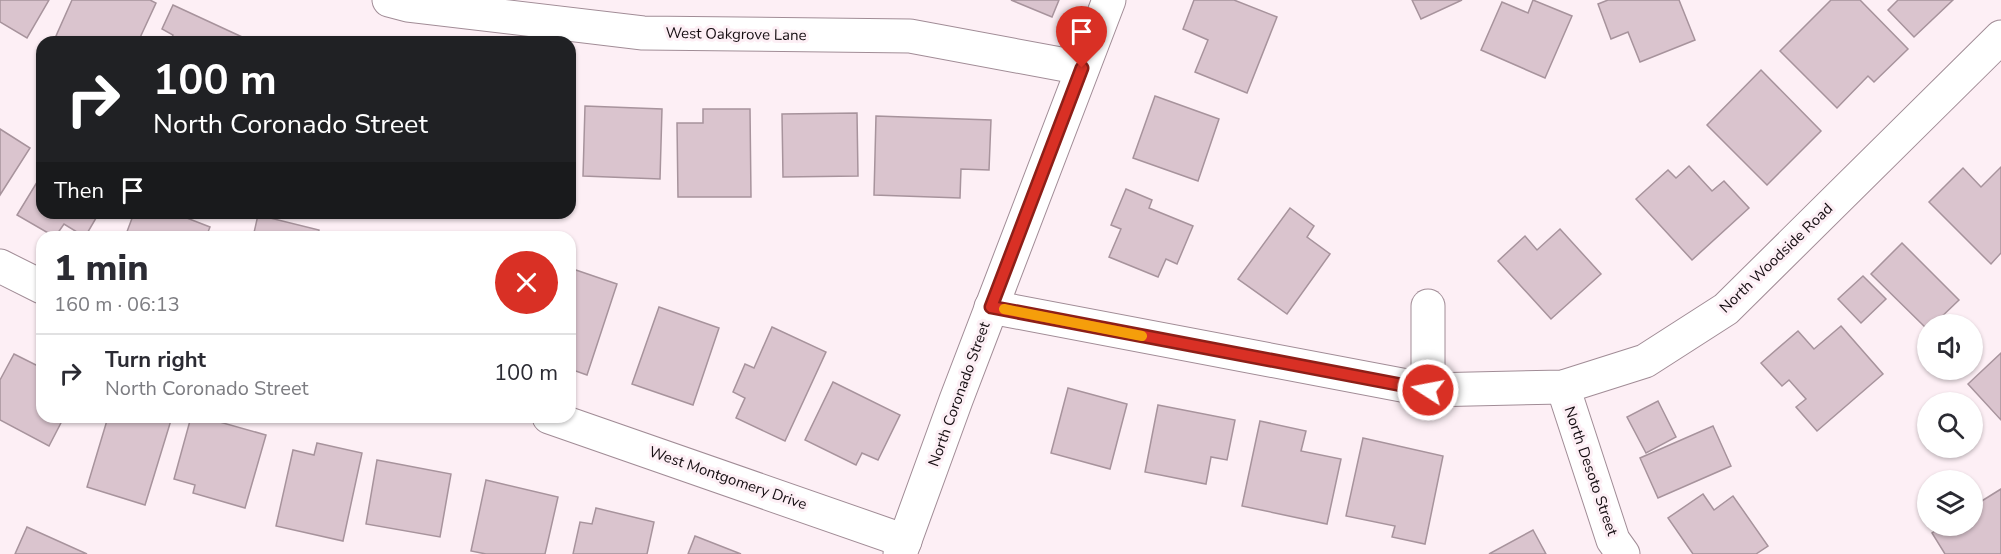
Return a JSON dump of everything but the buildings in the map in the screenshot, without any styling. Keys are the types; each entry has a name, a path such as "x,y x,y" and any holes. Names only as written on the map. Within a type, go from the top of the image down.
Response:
{"street":[{"name":"West Oakgrove Lane","path":"389,0 408,5 643,33 910,36 1082,68"},
{"name":"North Coronado Street","path":"903,547 991,307 1109,0"},
{"name":"North Woodside Road","path":"991,307 1428,390 1563,387 1645,361 1726,309 2001,37"},
{"path":"0,266 36,284"},
{"path":"1428,306 1428,390"},
{"name":"North Desoto Street","path":"1563,387 1613,540 1623,554"},
{"name":"West Montgomery Drive","path":"565,423 903,547"}],"slow traffic":[{"path":"1004,309 1142,336"}],"route":[{"path":"1082,68 991,307 1428,390"}]}
